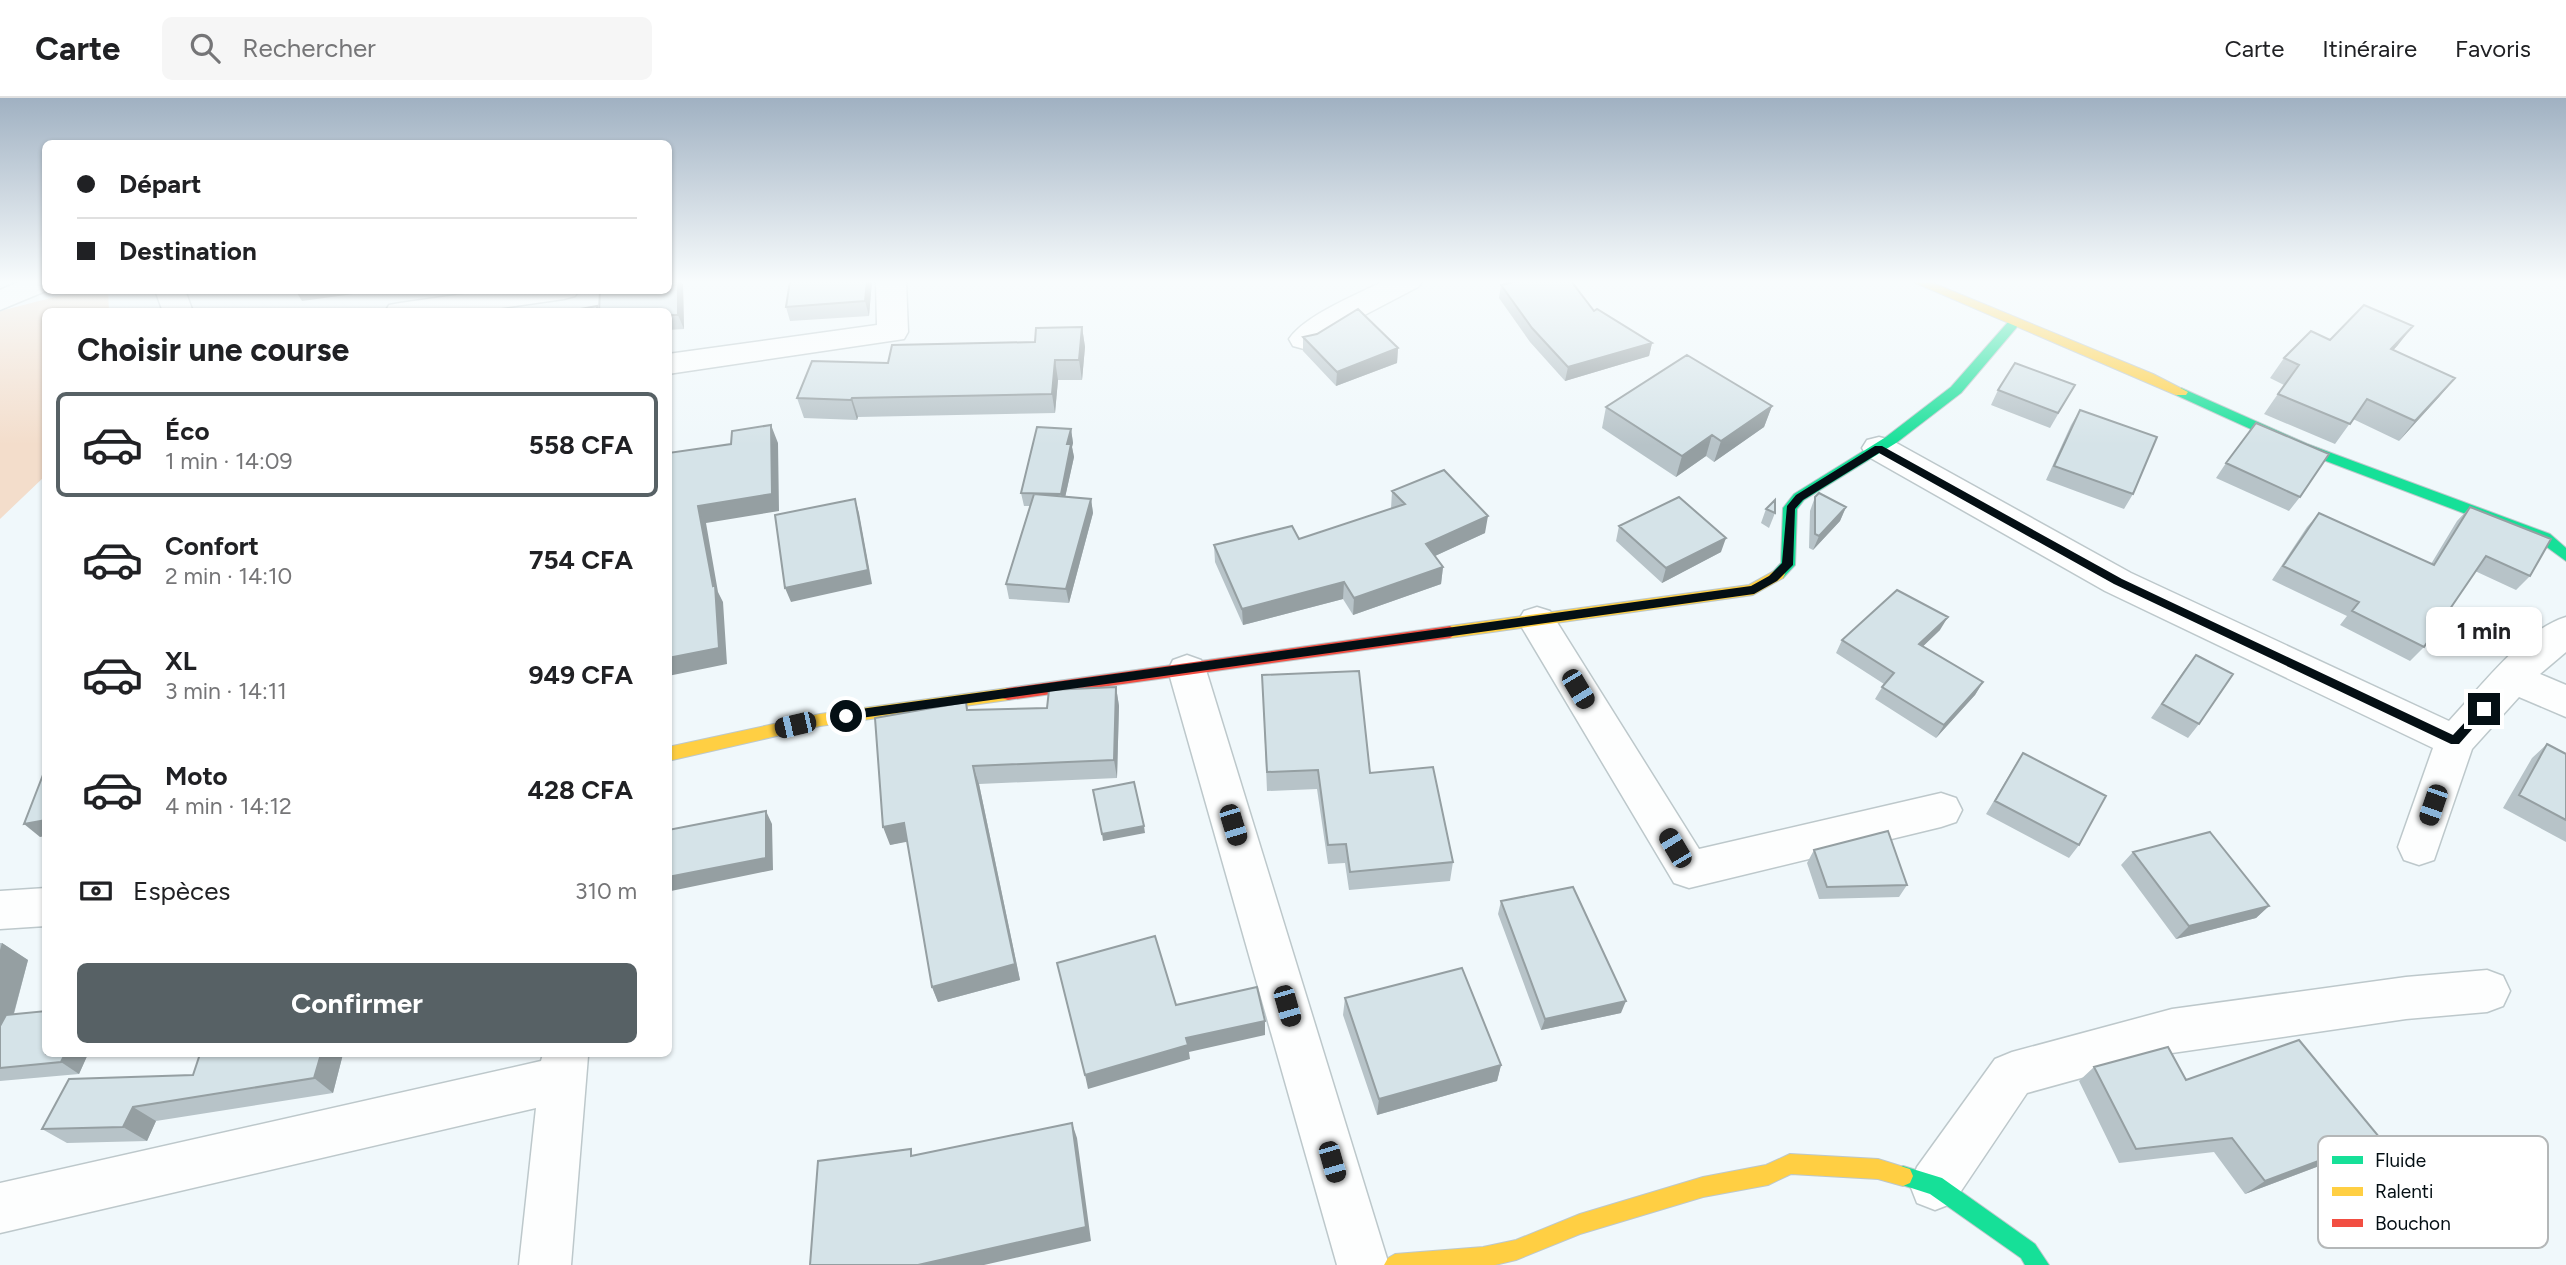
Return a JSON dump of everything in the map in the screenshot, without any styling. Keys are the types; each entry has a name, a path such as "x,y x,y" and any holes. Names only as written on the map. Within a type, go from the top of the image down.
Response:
{"street":[{"path":"672,363 869,335"},
{"path":"1304,338 1308,335"},
{"path":"672,753 820,719 1754,590 1787,565 1790,508 1800,497 1879,448 1956,390 2002,335"},
{"path":"2043,335 2122,365 2302,447 2545,538 2566,556"},
{"path":"1879,448 2118,582 2455,741"},
{"path":"1537,621 1689,870 1941,810"},
{"path":"2419,847 2455,741 2513,678 2566,631"},
{"path":"1187,670 1363,1265"},
{"path":"2513,678 2566,702"},
{"path":"0,910 42,907"},
{"path":"1935,1185 2012,1075 2172,1031 2406,998 2487,991"},
{"path":"0,1208 564,1066 545,1265"},
{"path":"1395,1265 1463,1262 1516,1250 1580,1224 1703,1187 1768,1175 1790,1164 1878,1169 1935,1185 2028,1251 2038,1265"}],"shaded area":[{"path":"0,335 42,335 42,479 0,519"}],"building":[{"path":"1035,335 1081,335 1079,360 1055,360 1052,394 851,400 797,398 812,361 888,363 892,345 1035,342"},
{"path":"1385,335 1398,348 1337,372 1303,337"},
{"path":"1539,335 1640,335 1652,343 1568,367"},
{"path":"2307,335 2320,335 2330,340 2334,335 2404,335 2391,349 2455,378 2415,421 2367,399 2350,424 2278,394 2299,365 2284,358"},
{"path":"1687,355 1772,406 1721,441 1712,435 1682,456 1606,407"},
{"path":"2015,363 2075,385 2058,413 1998,390"},
{"path":"2080,410 2157,437 2133,494 2054,466"},
{"path":"2256,423 2329,454 2300,497 2226,463"},
{"path":"771,425 772,494 698,506 713,586 715,585 719,648 672,657 672,452 731,444 732,431"},
{"path":"1037,427 1071,429 1067,444 1071,444 1061,494 1021,493"},
{"path":"1444,470 1488,516 1426,544 1443,567 1354,598 1344,582 1242,609 1214,545 1292,526 1299,539 1405,504 1392,491"},
{"path":"1819,493 1846,507 1819,536 1815,534 1815,497"},
{"path":"1034,494 1091,499 1066,589 1006,584"},
{"path":"1679,497 1726,538 1666,568 1619,526"},
{"path":"855,499 868,570 785,588 775,515"},
{"path":"1775,500 1775,513 1766,509"},
{"path":"2470,507 2551,539 2530,576 2486,556 2424,647 2352,611 2359,602 2283,566 2319,513 2434,565"},
{"path":"1897,590 1948,617 1919,644 1983,682 1944,725 1882,687 1894,673 1842,640"},
{"path":"2196,655 2233,674 2199,724 2162,704"},
{"path":"1359,671 1370,773 1433,767 1453,862 1350,872 1346,844 1328,845 1318,770 1267,772 1262,675"},
{"path":"1116,687 1114,760 973,766 1015,964 932,987 904,823 883,827 875,718 966,702 967,710 1047,708 1049,690"},
{"path":"2547,744 2566,754 2566,820 2519,795"},
{"path":"2023,753 2106,796 2079,845 1995,801"},
{"path":"42,777 42,821 24,824"},
{"path":"1134,782 1144,826 1102,834 1093,790"},
{"path":"766,811 766,858 672,876 672,829"},
{"path":"1888,831 1907,885 1827,887 1814,850"},
{"path":"2210,832 2269,906 2189,926 2133,852"},
{"path":"1573,887 1626,1001 1545,1019 1501,901"},
{"path":"1155,936 1176,1005 1257,987 1265,1021 1186,1038 1188,1045 1085,1075 1057,963"},
{"path":"1462,968 1501,1065 1379,1099 1345,998"},
{"path":"42,1011 42,1057 64,1057 61,1062 0,1068 0,1026 6,1015"},
{"path":"2299,1040 2378,1136 2318,1136 2318,1161 2265,1181 2232,1138 2136,1149 2094,1067 2168,1047 2186,1080"},
{"path":"199,1057 320,1057 314,1078 133,1107 123,1127 42,1129 69,1079 193,1075"},
{"path":"1072,1123 1086,1227 918,1265 810,1265 818,1161 911,1149 911,1156"}],"traffic: fast":[{"path":"1778,574 1788,565 1790,508 1799,497 1891,440 1956,390 2003,335"},
{"path":"2181,392 2302,447 2545,538 2566,556"},
{"path":"1903,1176 1935,1185 2028,1251 2038,1265"}],"traffic: slow":[{"path":"2048,335 2181,392"},
{"path":"1450,632 1753,590 1778,574"},
{"path":"672,753 820,720 1008,694"},
{"path":"1395,1265 1483,1257 1516,1250 1580,1224 1703,1187 1768,1175 1790,1164 1878,1169 1903,1176"}],"traffic: jam":[{"path":"1008,694 1450,632"}],"route":[{"path":"846,716 1754,590 1787,565 1790,508 1800,497 1879,448 2118,582 2455,741 2484,709"}]}
